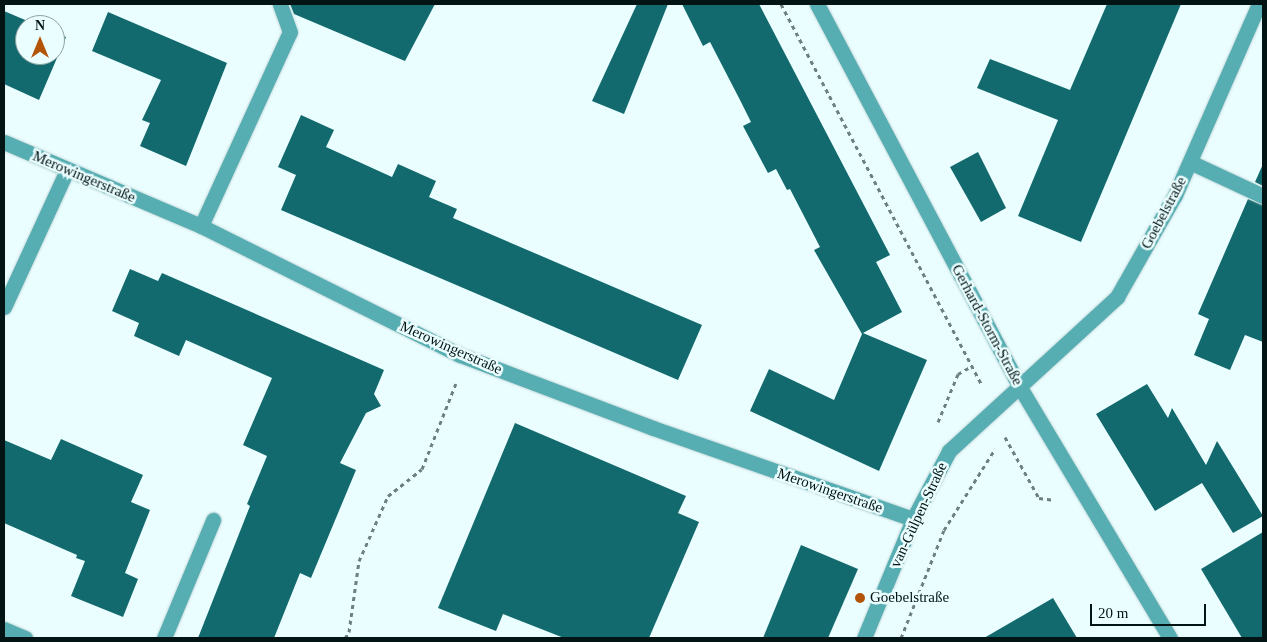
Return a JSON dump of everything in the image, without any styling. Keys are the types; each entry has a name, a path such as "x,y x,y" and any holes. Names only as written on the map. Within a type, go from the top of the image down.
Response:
{"street":[{"path":"201,226 290,32 280,4"},
{"name":"Gerhard-Storm-Straße","path":"817,4 1021,389 1170,638"},
{"name":"Goebelstraße","path":"1021,389 1117,297 1190,162 1259,4"},
{"name":"Merowingerstraße","path":"4,142 201,226 460,355 653,428 913,519"},
{"path":"1190,162 1263,196"},
{"path":"4,307 68,170"},
{"name":"van-Gülpen-Straße","path":"864,638 913,519 949,451 1021,389"},
{"path":"164,638 213,520"},
{"path":"4,629 25,638"}],"path":[{"path":"781,4 972,366 995,411 1004,436 1038,498 1090,504"},
{"path":"936,427 958,374 1001,350"},
{"path":"345,638 349,632 359,561 388,496 422,469 455,387 460,355"}],"building":[{"path":"290,4 435,4 405,61 294,14"},
{"path":"637,4 668,4 624,114 592,101"},
{"path":"682,4 759,4 890,255 876,262 902,312 863,333 927,360 879,471 750,411 769,369 834,400 862,334 814,250 820,247 790,189 787,190 776,169 768,173 743,126 751,122 710,42 703,46"},
{"path":"1107,4 1181,4 1081,242 1018,216 1058,120 977,88 990,59 1070,90"},
{"path":"4,11 15,16 15,65 54,65 39,100 4,84"},
{"path":"108,12 227,63 186,166 140,146 150,123 142,120 161,80 92,51"},
{"path":"301,115 334,130 326,147 392,177 398,164 436,181 429,197 457,209 453,218 702,325 678,380 281,210 296,175 278,167"},
{"path":"978,152 1006,208 981,222 950,167"},
{"path":"1263,164 1263,186 1255,182"},
{"path":"1248,199 1263,205 1263,342 1245,335 1230,370 1194,355 1209,319 1198,314"},
{"path":"130,269 158,281 162,273 384,370 374,394 381,406 366,413 340,463 356,470 311,578 300,573 274,638 198,638 250,506 247,504 267,456 243,445 272,378 186,340 179,356 134,336 139,323 112,311"},
{"path":"1147,384 1168,418 1172,408 1206,465 1217,441 1263,516 1233,533 1202,483 1155,511 1096,414"},
{"path":"515,423 686,496 678,513 699,522 649,638 564,638 503,614 496,631 438,608"},
{"path":"61,439 143,475 131,502 150,510 125,573 138,579 123,617 71,596 85,561 76,558 77,555 4,523 4,440 51,460"},
{"path":"1263,532 1263,638 1242,638 1201,569"},
{"path":"801,545 858,569 828,638 763,638"},
{"path":"1053,598 1077,638 984,638"}],"place":[{"name":"Goebelstraße","path":"860,598"}]}
